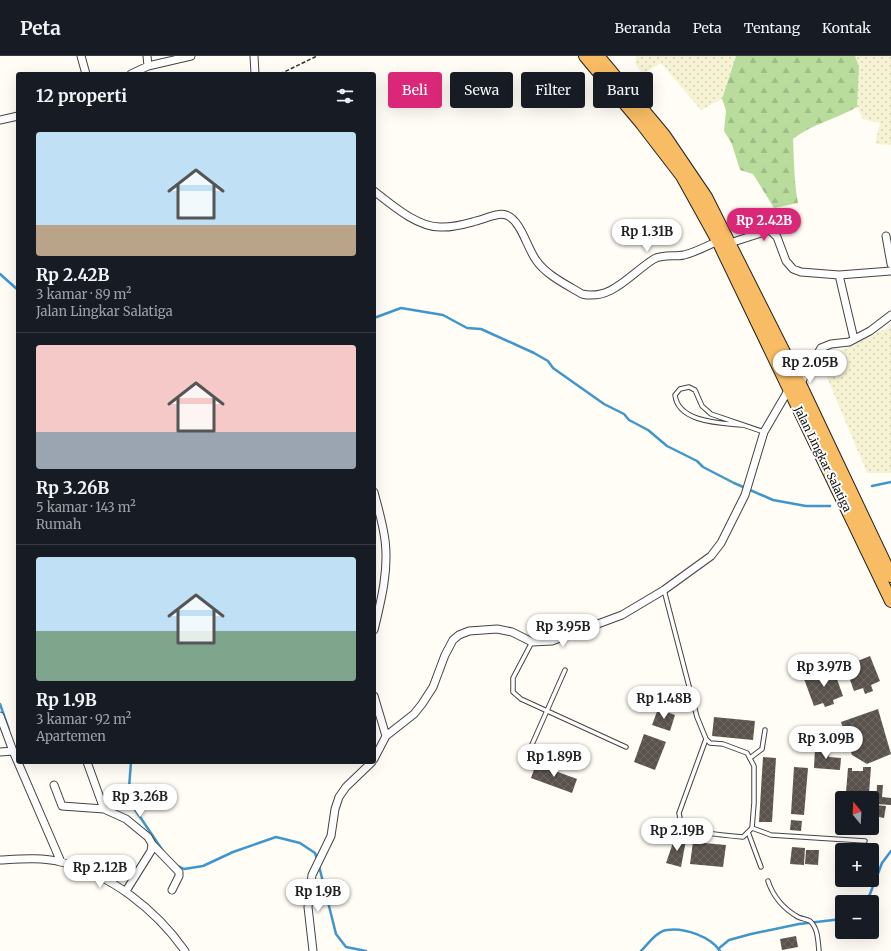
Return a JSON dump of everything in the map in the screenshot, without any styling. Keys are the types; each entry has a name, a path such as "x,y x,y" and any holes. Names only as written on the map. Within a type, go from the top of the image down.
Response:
{"highway":[{"name":"Jalan Lingkar Salatiga","path":"585,56 632,112 682,176 724,242"},
{"name":"Jalan Lingkar Salatiga","path":"598,56 646,111 683,161 706,197 724,242 794,387 891,601"},
{"name":"Jalan Lingkar Salatiga","path":"794,387 891,576"}],"street":[{"path":"81,56 85,72"},
{"path":"146,56 148,66"},
{"path":"136,72 148,66 191,56"},
{"path":"254,56 255,72"},
{"path":"0,120 16,116"},
{"path":"376,192 406,213 428,225 440,227 455,226 497,215 506,215 515,222 535,260 541,268 577,291 587,295 598,295 615,289 660,257 685,254 770,230 782,216"},
{"path":"770,230 777,237 786,261 793,269 801,272 839,275 891,271"},
{"path":"886,236 891,264"},
{"path":"839,275 854,339"},
{"path":"376,754 386,736 414,714 422,704 433,687 453,640 460,635 469,631 497,629 512,632 532,642 552,641 615,618 664,590 700,565 715,551 744,495 764,432 821,348 831,344 849,342 875,327 891,315"},
{"path":"376,619 386,566 385,539 377,514"},
{"path":"376,703 386,736"},
{"path":"0,716 16,759"},
{"path":"0,752 12,750"},
{"path":"18,764 61,862"},
{"path":"88,764 104,809"},
{"path":"313,951 308,907 312,875 331,836 335,809 339,797 346,787 370,764"},
{"path":"54,785 62,806 104,809 126,819 148,836 152,844 179,872 180,876 172,890"},
{"path":"126,891 151,851 152,844"},
{"path":"0,860 37,860 61,862 90,873 126,891 156,916 185,951"}],"lane":[{"path":"741,425 714,422 695,417 680,409 676,402 675,395 680,389 689,387 695,390 705,410 741,425 764,432"},
{"path":"664,590 697,717 706,739 710,743 723,744 747,753 754,766 752,828 743,837 722,835 686,827 681,822 679,812 706,739"},
{"path":"532,642 513,678 512,688 516,696 547,709 626,748"},
{"path":"530,749 565,670"},
{"path":"750,758 762,749 765,730"},
{"path":"752,828 771,835 865,841"},
{"path":"748,832 761,867"},
{"path":"768,881 777,899 787,909 799,917 809,920 813,925 817,933 819,951"}],"path":[{"path":"284,72 317,56"}],"shaded area":[{"path":"636,56 736,56 722,99 701,110 661,63 646,72 641,72 635,64"},
{"path":"855,56 891,56 891,145 875,144 880,123 863,119 857,107"},
{"path":"891,326 891,473 867,473 824,370 834,354"}],"green space":[{"path":"736,56 855,56 859,67 857,107 808,129 793,139 798,203 774,208 753,174 740,170 732,144 724,131 726,110 722,99"}],"building":[{"path":"870,656 880,681 871,685 873,691 865,694 863,688 854,691 845,666"},
{"path":"833,668 843,696 833,700 834,704 825,707 823,703 814,706 804,679"},
{"path":"658,709 675,715 670,731 652,725"},
{"path":"878,709 891,754 867,764 852,755 841,722"},
{"path":"714,717 755,721 753,740 712,736"},
{"path":"644,734 666,742 655,770 634,762"},
{"path":"815,748 830,749 829,757 841,758 840,770 814,768"},
{"path":"763,757 776,758 772,822 759,822"},
{"path":"536,764 577,779 572,793 531,778"},
{"path":"794,767 808,768 804,815 791,814"},
{"path":"863,767 871,767 869,791 846,791 848,768 852,768 852,771 863,771"},
{"path":"877,785 883,785 882,797 891,798 891,805 879,804 879,791 877,791"},
{"path":"879,805 886,806 884,818 879,817"},
{"path":"791,820 802,821 801,831 790,830"},
{"path":"675,837 686,840 681,867 666,863"},
{"path":"693,842 726,845 723,867 690,864"},
{"path":"792,847 805,848 804,865 790,864"},
{"path":"806,850 819,850 818,865 805,864"},
{"path":"796,936 798,947 782,950 780,939"}],"waterway":[{"path":"0,274 16,288"},
{"path":"376,317 401,308 443,315 467,328 481,329 548,361 553,368 604,404 624,414 629,420 648,430 667,446 697,461 703,467 734,483 773,500 806,506 830,506"},
{"path":"872,486 891,482"},
{"path":"0,704 9,730"},
{"path":"131,764 129,788 132,805 163,851"},
{"path":"176,865 184,869 203,866 233,852 276,837 300,843 315,853 317,859"},
{"path":"869,895 882,863 891,851"},
{"path":"319,866 336,934 346,947 366,951"},
{"path":"718,949 729,940 751,934 799,924 835,920"},
{"path":"641,951 660,933 674,929 704,937 720,951"}]}
